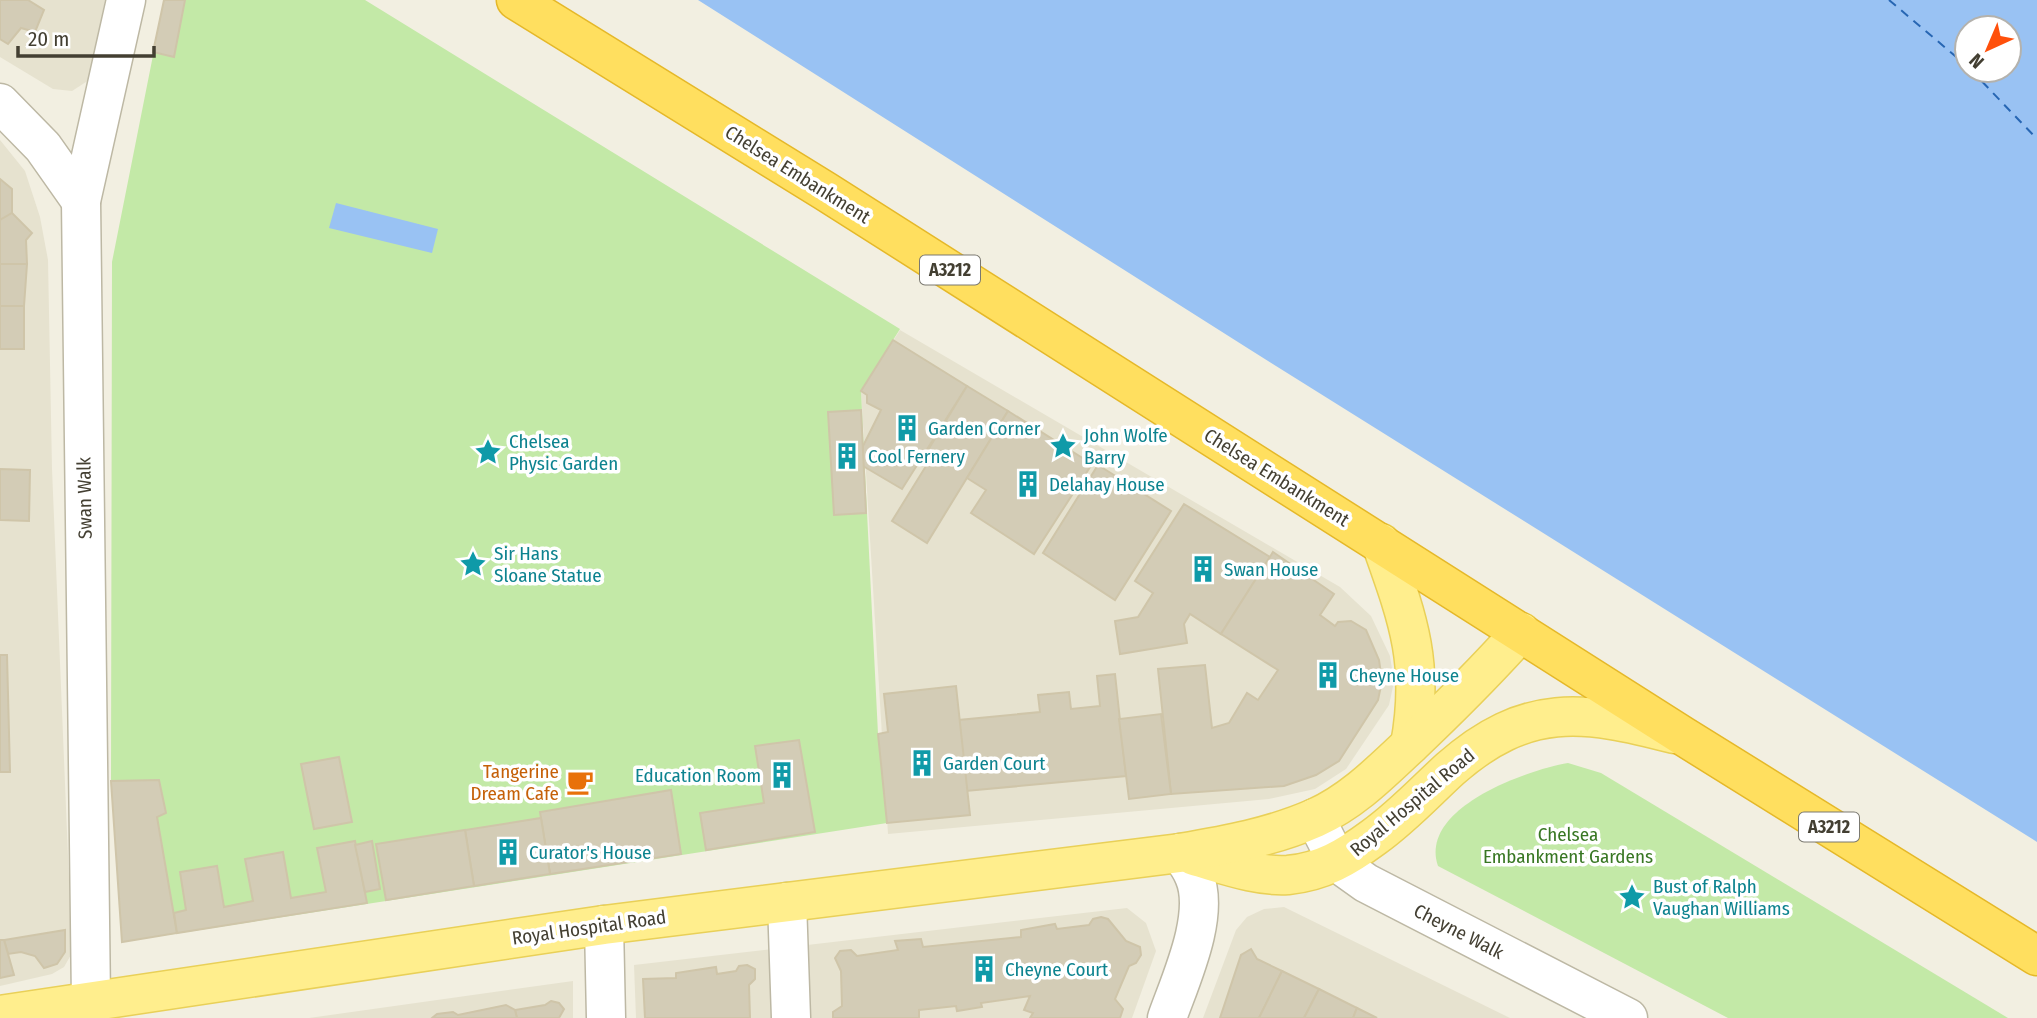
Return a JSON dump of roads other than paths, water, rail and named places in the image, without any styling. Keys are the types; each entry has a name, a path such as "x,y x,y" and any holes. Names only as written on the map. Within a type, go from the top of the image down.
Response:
{"highway":[{"name":"Chelsea Embankment","path":"516,0 825,191 1683,736 2037,956"}],"main road":[{"path":"1381,543 1400,596 1417,670 1410,745"},
{"name":"Royal Hospital Road","path":"0,1014 604,925 1180,853 1248,841 1315,818 1351,797 1474,685 1521,632"},
{"name":"Royal Hospital Road","path":"1180,853 1236,868 1287,875 1338,863 1382,832 1452,767 1512,727 1545,719 1598,717 1683,736"}],"street":[{"name":"Swan Walk","path":"91,1001 81,201 126,0"},
{"path":"0,103 43,148 81,201"},
{"name":"Cheyne Walk","path":"1315,818 1338,863 1366,883 1628,1018"},
{"path":"1167,1018 1195,936 1199,908 1195,878 1180,853"},
{"path":"787,902 791,1018"},
{"path":"604,925 606,1018"}],"water":[{"path":"698,0 2037,0 2037,842 1249,349"},
{"path":"336,203 438,229 432,253 329,228"}],"place":[{"name":"Garden Corner","path":"907,428"},
{"name":"John Wolfe Barry","path":"1063,446"},
{"name":"Chelsea Physic Garden","path":"488,452"},
{"name":"Cool Fernery","path":"847,456"},
{"name":"Delahay House","path":"1028,484"},
{"name":"Sir Hans Sloane Statue","path":"473,564"},
{"name":"Swan House","path":"1203,569"},
{"name":"Cheyne House","path":"1328,675"},
{"name":"Garden Court","path":"922,763"},
{"name":"Education Room","path":"782,775"},
{"name":"Tangerine Dream Cafe","path":"580,782"},
{"name":"Curator's House","path":"508,852"},
{"name":"Bust of Ralph Vaughan Williams","path":"1632,897"},
{"name":"Cheyne Court","path":"984,969"}],"park label":[{"name":"Chelsea Embankment Gardens","path":"1568,845"}]}
